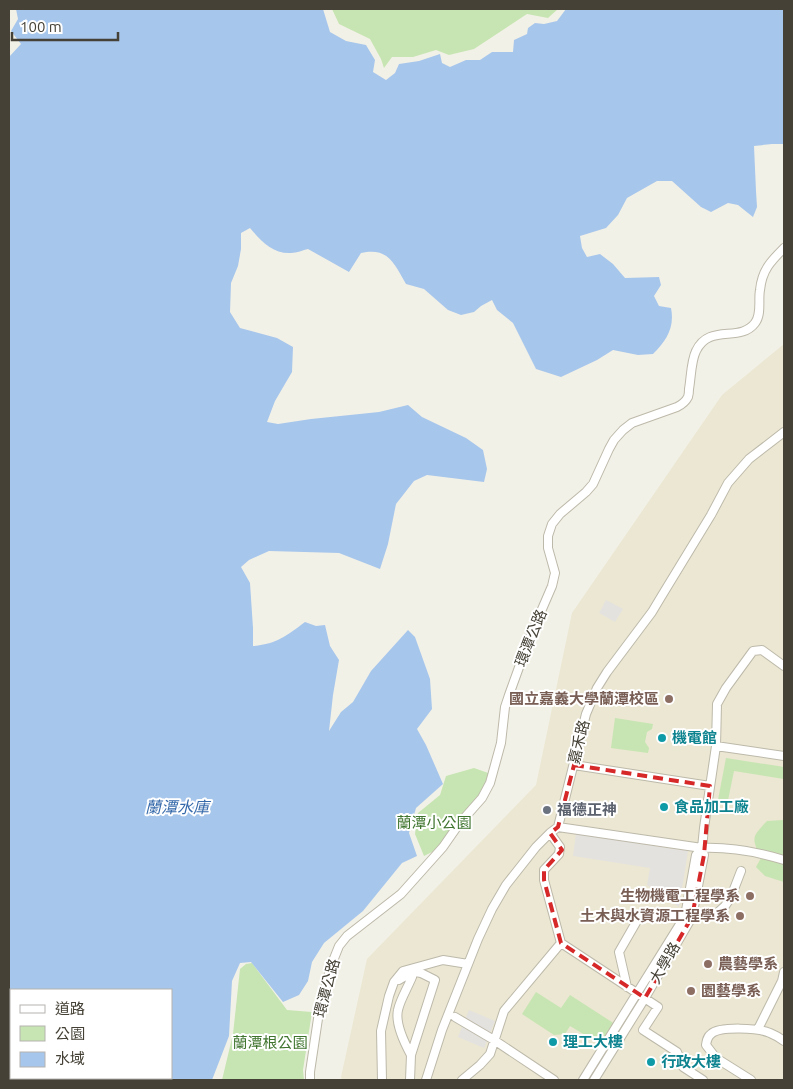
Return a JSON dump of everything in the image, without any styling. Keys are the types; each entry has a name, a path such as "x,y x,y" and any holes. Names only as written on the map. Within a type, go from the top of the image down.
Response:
{"street":[{"name":"環潭公路","path":"310,1080 319,1012 331,966 339,946 347,936 401,894 443,847 459,824 482,798 490,783 501,742 508,694 552,586 554,573 548,548 548,536 552,524 560,514 593,484 608,449 623,430 632,423 677,407 688,397 695,352 702,342 709,336 744,332 754,325 758,319 760,289 765,270 771,260 784,248"},
{"name":"嘉禾路","path":"558,828 586,714 597,688 652,612 711,516 728,483 749,459 784,432"},
{"name":"大學路","path":"594,1080 645,998 688,916 704,855 702,848 716,746 718,704 726,688 753,651 762,650 784,666"},
{"path":"716,746 784,756"},
{"path":"574,766 710,786"},
{"path":"426,1080 442,1030 492,909 506,885 536,847 558,828 702,848 742,850 770,855 784,860"},
{"path":"550,833 560,847 559,854 544,870 544,880 561,943 658,1007 643,1030 677,1052 683,1068 703,1080"},
{"path":"627,986 619,952 638,919 662,913 688,916 715,915 731,897 741,871"},
{"path":"583,1080 688,916"},
{"path":"462,1080 490,1054 504,1011 561,943"},
{"path":"382,1080 381,1031 388,996 394,982 403,971 443,960 468,964"},
{"path":"403,971 421,973 435,980 411,1055 410,1080"},
{"path":"758,1029 782,981 784,972"},
{"path":"394,982 405,976 412,977 398,1010 398,1019 405,1043 411,1055"},
{"path":"455,1017 494,1040 554,1080"},
{"path":"746,1079 716,1058 706,1045 707,1038 711,1034 715,1031 758,1029 771,1033 784,1041"}],"highlighted area":[{"path":"574,765 710,786 704,855 692,917 645,998 561,943 544,880 544,870 562,850 550,833 558,827"}],"shaded area":[{"name":"國立嘉義大學蘭潭校區","path":"784,344 784,1080 342,1080 341,1077 367,959 536,785 572,613 722,395"},
{"path":"606,600 623,609 615,622 599,613"},
{"path":"576,834 688,851 679,907 647,885 650,868 573,856"},
{"path":"469,1010 495,1021 484,1048 458,1037"}],"green space":[{"path":"332,9 558,9 548,18 527,14 474,49 449,55 436,50 413,57 392,57 384,68 370,39 339,24"},
{"path":"615,718 653,724 652,729 647,732 645,742 649,748 648,753 611,748"},
{"path":"726,758 784,767 784,779 734,771 727,805 717,805"},
{"name":"蘭潭小公園","path":"474,768 491,774 480,795 457,820 438,849 424,856 415,834 418,813 440,795 446,776"},
{"path":"784,820 784,882 765,876 756,867 761,858 755,838 758,831 767,821"},
{"name":"蘭潭根公園","path":"252,963 287,1010 312,1012 303,1070 304,1080 222,1080 233,1034 240,969 246,964"},
{"path":"536,992 561,1008 570,995 618,1026 605,1047 570,1026 565,1034 554,1035 522,1014"}],"water":[{"name":"蘭潭水庫","path":"16,9 323,9 330,32 346,41 366,45 375,60 373,72 386,80 395,73 399,64 419,61 440,54 442,63 450,67 466,60 480,60 492,52 513,52 514,40 527,34 528,28 535,23 544,24 557,21 566,9 784,9 784,144 754,146 757,207 753,217 738,205 728,203 711,212 701,207 672,181 657,181 627,198 618,215 606,228 580,236 582,248 587,257 600,254 613,264 625,278 659,277 661,285 654,296 659,306 671,308 672,322 668,334 653,354 638,355 613,350 597,360 561,377 536,369 513,323 497,310 492,300 474,312 461,315 448,310 424,289 406,284 394,263 378,252 361,253 349,272 308,249 285,253 273,249 263,242 250,228 241,233 238,266 231,283 230,312 240,328 277,338 293,347 292,372 275,401 267,422 278,424 379,412 408,405 422,417 466,438 483,450 487,469 484,482 427,475 414,481 396,504 388,544 380,569 339,553 269,551 249,560 241,567 250,583 253,646 275,641 305,622 316,626 325,625 330,646 339,660 329,731 341,712 353,702 371,671 408,630 415,637 430,679 432,709 417,729 443,784 416,808 409,833 417,856 402,863 363,911 324,943 312,962 308,981 299,995 283,1002 251,962 240,963 232,981 229,1036 212,1080 9,1080 9,57 21,44 11,31 18,19"}],"place":[{"name":"國立嘉義大學蘭潭校區","path":"669,699"},
{"name":"機電館","path":"662,738"},
{"name":"食品加工廠","path":"664,807"},
{"name":"福德正神","path":"547,810"},
{"name":"生物機電工程學系","path":"750,896"},
{"name":"土木與水資源工程學系","path":"740,916"},
{"name":"農藝學系","path":"708,964"},
{"name":"園藝學系","path":"691,991"},
{"name":"理工大樓","path":"553,1042"},
{"name":"行政大樓","path":"651,1062"}]}
